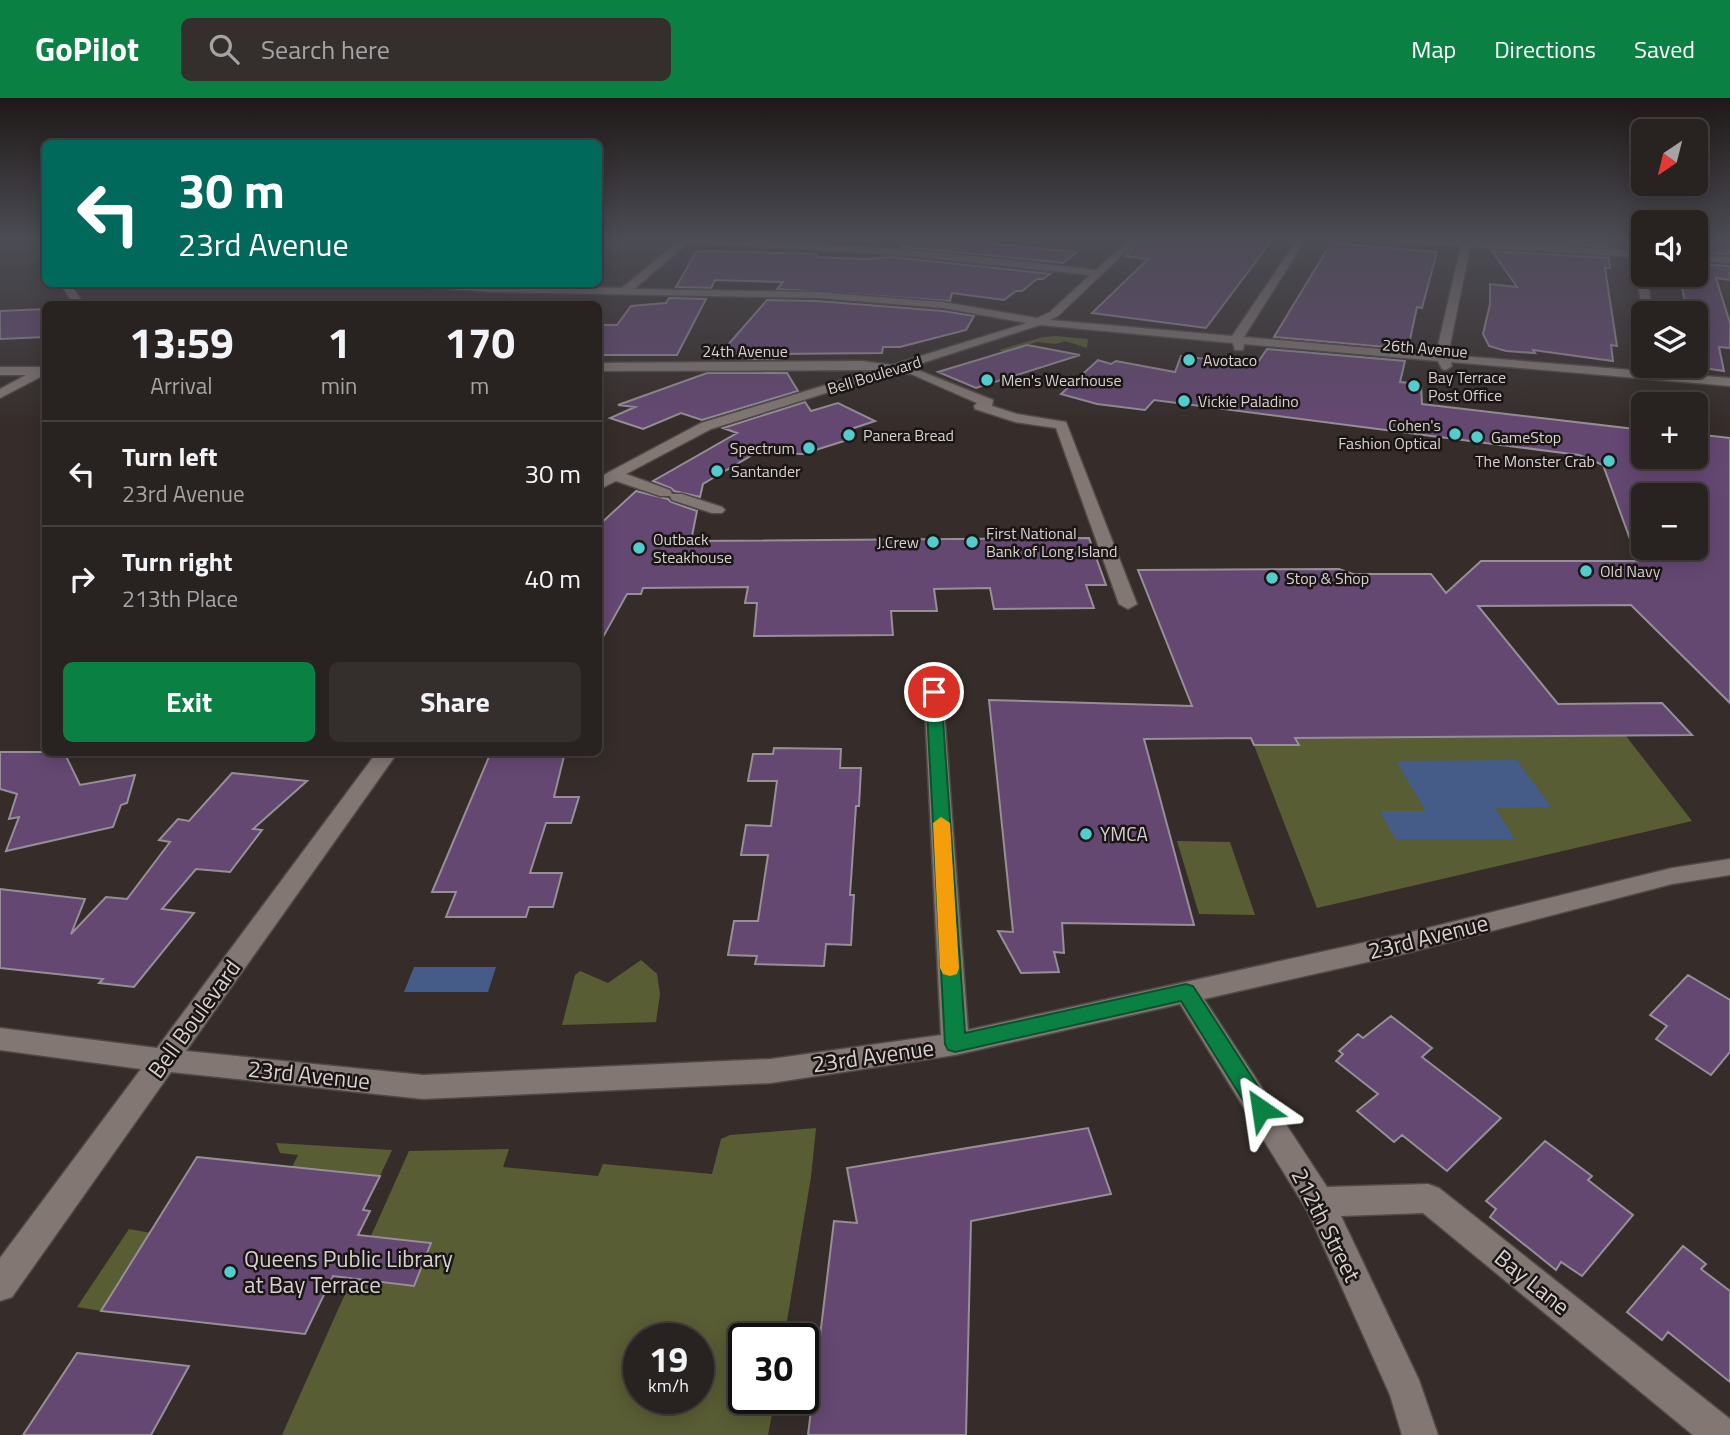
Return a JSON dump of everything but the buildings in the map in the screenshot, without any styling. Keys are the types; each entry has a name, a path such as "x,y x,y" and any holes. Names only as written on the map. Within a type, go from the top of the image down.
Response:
{"street":[{"name":"26th Avenue","path":"908,302 1005,315 1037,322 1239,344 1444,362 1631,373"},
{"name":"Bell Boulevard","path":"602,483 655,451 706,426 892,370 1037,322 1054,314 1066,302"},
{"path":"1239,344 1238,335 1260,302"},
{"path":"1444,362 1455,302"},
{"name":"24th Avenue","path":"602,367 862,365 892,370"},
{"path":"892,370 897,375 1015,418 1061,425 1128,604"},
{"path":"0,371 42,371"},
{"path":"0,394 42,372"},
{"name":"26th Avenue","path":"1673,378 1730,390"},
{"name":"26th Avenue","path":"1689,378 1730,382"},
{"path":"614,475 717,510"},
{"path":"932,669 955,1044"},
{"name":"Bell Boulevard","path":"0,1285 385,756"},
{"name":"23rd Avenue","path":"0,1040 423,1087 771,1071 955,1044 1403,944 1672,876 1730,867"},
{"name":"212th Street","path":"1186,992 1319,1202 1407,1392 1420,1435"},
{"name":"Bay Lane","path":"1319,1202 1429,1198 1721,1435"}],"green space":[{"path":"1043,337 1088,339 1087,348 1065,341 1056,344 1037,342 1004,352 999,350"},
{"path":"1626,736 1692,821 1317,908 1254,745 1298,745 1295,738"},
{"path":"1177,841 1230,842 1255,915 1199,914"},
{"path":"641,960 657,974 660,994 656,1022 562,1025 575,975 580,971 608,983"},
{"path":"816,1128 811,1177 787,1323 728,1323 728,1414 772,1414 768,1435 282,1435 409,1151 509,1149 503,1167 598,1176 603,1164 712,1174 721,1139 730,1135"},
{"path":"276,1143 392,1150 380,1176 292,1167 298,1155 280,1153"},
{"path":"129,1229 151,1233 101,1311 77,1307"}],"water":[{"path":"1517,760 1551,807 1495,808 1515,839 1395,839 1380,811 1426,811 1396,761"},
{"path":"414,967 496,967 488,992 404,992"}],"slow traffic":[{"path":"941,823 950,968"}],"place":[{"name":"Avotaco","path":"1189,360"},
{"name":"Men's Wearhouse","path":"987,380"},
{"name":"Bay Terrace Post Office","path":"1414,386"},
{"name":"Vickie Paladino","path":"1184,401"},
{"name":"Cohen's Fashion Optical","path":"1455,434"},
{"name":"Panera Bread","path":"849,435"},
{"name":"GameStop","path":"1477,437"},
{"name":"Spectrum","path":"809,448"},
{"name":"The Monster Crab","path":"1609,461"},
{"name":"Santander","path":"717,471"},
{"name":"J.Crew","path":"933,542"},
{"name":"First National Bank of Long Island","path":"972,542"},
{"name":"Outback Steakhouse","path":"639,548"},
{"name":"Old Navy","path":"1586,571"},
{"name":"Stop & Shop","path":"1272,578"},
{"name":"YMCA","path":"1086,834"},
{"name":"Queens Public Library at Bay Terrace","path":"230,1272"}],"route":[{"path":"934,692 955,1044 1186,992 1261,1109"}]}
